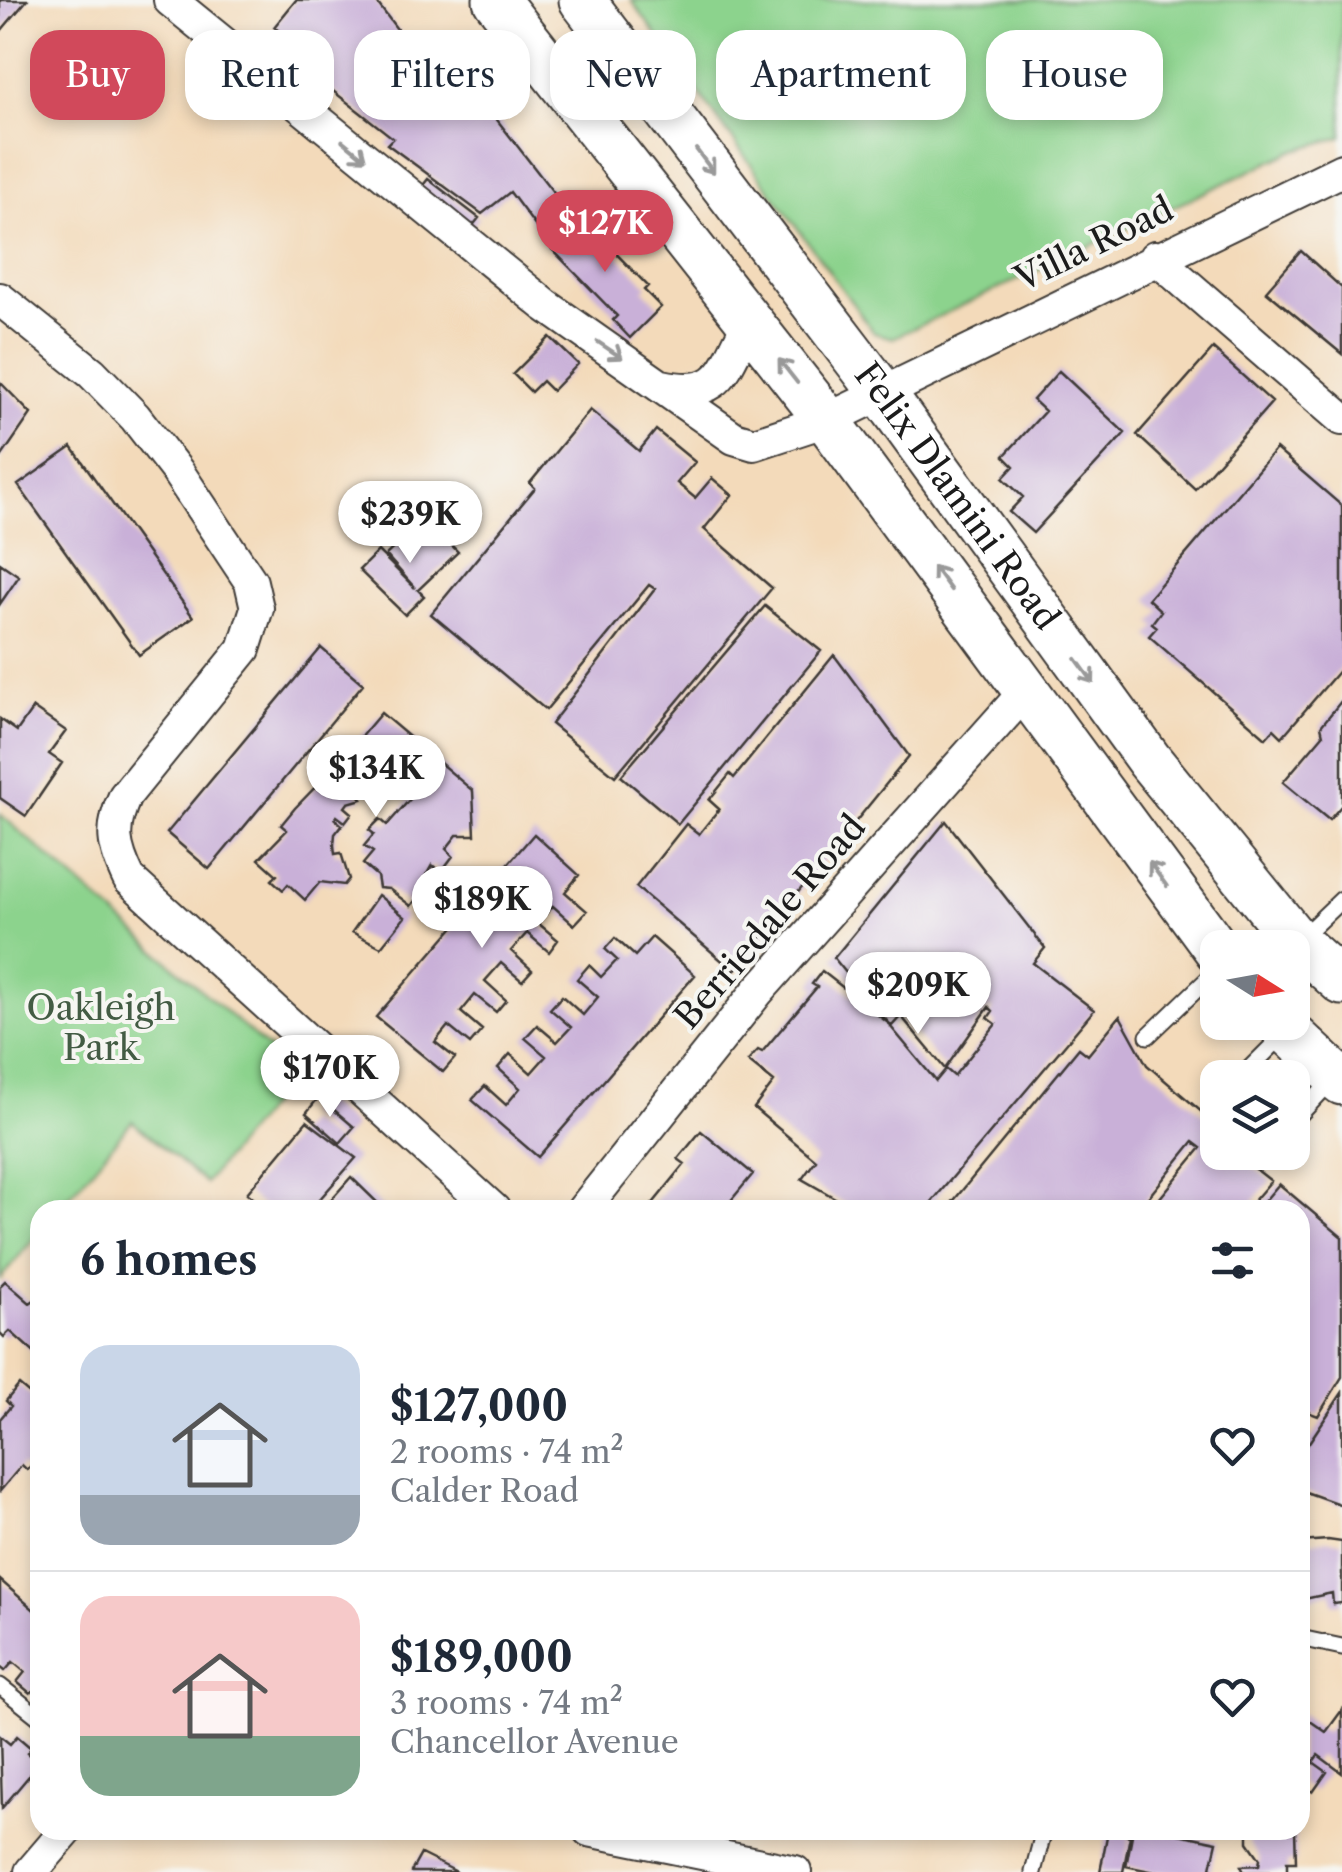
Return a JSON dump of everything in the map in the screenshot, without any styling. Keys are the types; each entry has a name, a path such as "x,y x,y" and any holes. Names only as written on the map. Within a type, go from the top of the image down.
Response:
{"main road":[{"name":"Felix Dlamini Road","path":"496,0 827,420 1202,930"},
{"name":"Felix Dlamini Road","path":"582,0 883,394 1150,760 1287,930"},
{"name":"Felix Dlamini Road","path":"1310,954 1342,982"},
{"path":"1297,1040 1339,1079"}],"street":[{"path":"170,0 544,306 662,386 690,392 706,389 718,378 750,321"},
{"name":"Villa Road","path":"662,386 734,438 754,444 827,420 883,394 1155,257 1342,170"},
{"path":"1155,257 1342,419"},
{"path":"0,299 92,373 134,418 178,471 251,582 257,608 244,649 125,796 112,824 115,850 129,879 483,1200"},
{"name":"Berriedale Road","path":"591,1200 758,992 1025,692"},
{"path":"32,1872 59,1840"},
{"path":"638,1840 796,1872"}],"lane":[{"path":"1310,930 1342,899"},
{"path":"1148,1036 1200,986"},
{"path":"1255,1060 1272,1040"},
{"path":"1310,1106 1339,1079"},
{"path":"1310,1640 1342,1647"},
{"path":"0,1686 30,1710"},
{"path":"1033,1872 1041,1840"}],"green space":[{"path":"631,0 1342,0 1342,137 1295,150 893,338 874,333 719,120 966,120 966,30 716,30 716,116 696,89 696,30 653,30"},
{"name":"Oakleigh Park","path":"0,814 296,1073 205,1183 132,1121 66,1200 30,1200 30,1243 0,1279"}],"building":[{"path":"0,0 27,0 0,32"},
{"path":"296,0 375,0 398,30 354,30 354,107 334,92 334,30 274,27"},
{"path":"370,120 497,120 567,210 539,231 510,192 482,214 387,144 393,138"},
{"path":"428,179 479,218 471,228 420,189"},
{"path":"569,217 580,229 586,223 648,286 644,290 661,307 630,338 613,320 617,316 544,241"},
{"path":"1301,251 1342,288 1342,354 1266,291"},
{"path":"550,337 578,364 552,391 542,381 531,392 513,374"},
{"path":"1213,349 1272,402 1195,489 1137,435"},
{"path":"1059,371 1125,433 1033,533 1009,512 1023,497 1003,478 1014,466 1004,456 1045,411 1033,400"},
{"path":"0,382 31,414 0,459"},
{"path":"590,410 639,451 656,430 695,462 677,483 695,498 712,478 732,495 704,529 772,588 615,776 551,724 655,589 649,585 546,710 431,614 535,488 530,483"},
{"path":"72,447 193,617 139,655 18,485"},
{"path":"1276,449 1342,506 1342,667 1282,737 1274,729 1266,738 1149,636 1157,627 1152,623 1161,611 1148,599"},
{"path":"425,518 458,552 418,590 424,596 405,615 359,570 378,551 415,588 386,555"},
{"path":"0,563 19,576 0,604"},
{"path":"765,606 821,651 678,824 621,776"},
{"path":"321,648 363,684 209,869 167,833"},
{"path":"834,655 909,756 734,971 636,887 686,824 699,834 719,809 709,800 730,774 734,778"},
{"path":"1342,700 1342,805 1329,820 1283,782 1323,735 1321,726"},
{"path":"33,708 66,731 49,754 62,763 26,816 0,798 0,719 17,731"},
{"path":"381,713 473,791 475,835 457,835 446,849 453,856 441,872 432,865 422,883 427,886 411,906 389,889 379,888 377,876 363,864 373,852 364,846 374,834 369,830 380,819 387,825 419,789 400,778 405,766 398,760 371,786 364,786 359,794 362,799 348,803 345,807 352,813 345,822 337,816 335,819 342,825 335,834 334,845 335,854 341,853 349,879 344,885 320,882 305,900 288,884 283,890 272,880 277,875 259,859 287,830 281,825 295,808 329,773 336,779 342,772 342,759"},
{"path":"946,821 1045,948 1033,963 1094,1010 933,1200 839,1200 802,1179 816,1160 754,1108 774,1082 748,1061 758,1050 762,1052 817,987 812,984 822,971 892,1026 872,1005 875,998 856,985 834,958","holes":["989,1007 993,1011 988,1018 996,1024 954,1076 946,1069 936,1081 891,1027 901,1016 945,1069"]},
{"path":"534,834 579,875 565,892 587,911 574,925 553,906 538,923 558,940 549,952 527,933 511,951 532,970 522,981 501,963 485,981 506,1000 496,1012 475,995 461,1012 482,1030 470,1044 448,1026 435,1042 455,1058 443,1072 376,1017"},
{"path":"378,895 405,917 381,947 352,932"},
{"path":"652,937 695,975 538,1157 472,1100 485,1086 506,1105 520,1088 498,1068 510,1054 531,1073 546,1056 525,1038 537,1025 557,1042 571,1027 550,1009 562,996 583,1015 598,997 577,979 589,965 601,977 617,960 605,949 615,938 635,956"},
{"path":"1120,1016 1147,1065 1200,1111 1200,1147 1193,1142 1146,1200 954,1200 1079,1048 1088,1055"},
{"path":"319,1097 354,1127 340,1143 306,1113"},
{"path":"307,1121 356,1158 319,1200 255,1200 247,1193"},
{"path":"701,1131 753,1174 731,1200 656,1200 685,1164 678,1159"},
{"path":"1200,1149 1200,1170 1257,1170 1271,1181 1255,1200 1158,1200"},
{"path":"351,1177 375,1200 331,1200"},
{"path":"1279,1184 1298,1200 1265,1200"},
{"path":"1310,1210 1342,1237 1342,1377 1318,1416 1310,1413"},
{"path":"5,1281 30,1303 30,1349 10,1331 4,1337 0,1333 0,1286"},
{"path":"19,1385 30,1394 30,1467 27,1470 22,1465 0,1491 0,1419 11,1406 6,1401"},
{"path":"1342,1393 1342,1505 1310,1494 1310,1441"},
{"path":"1310,1541 1342,1542 1342,1603 1333,1604 1332,1593 1310,1598"},
{"path":"0,1580 30,1606 30,1693 17,1682 25,1672 13,1662 5,1671 0,1667"},
{"path":"1342,1710 1342,1773 1318,1755 1313,1762 1327,1772 1313,1792 1310,1721 1326,1732"},
{"path":"0,1736 10,1744 17,1736 30,1747 30,1775 2,1808"},
{"path":"1106,1840 1129,1840 1123,1872 1100,1872"},
{"path":"1131,1840 1217,1842 1210,1872 1155,1872 1126,1866"},
{"path":"1295,1840 1296,1862 1287,1862 1287,1872 1244,1872 1241,1866 1259,1865 1260,1859 1248,1842"},
{"path":"421,1854 457,1872 411,1872"}]}
